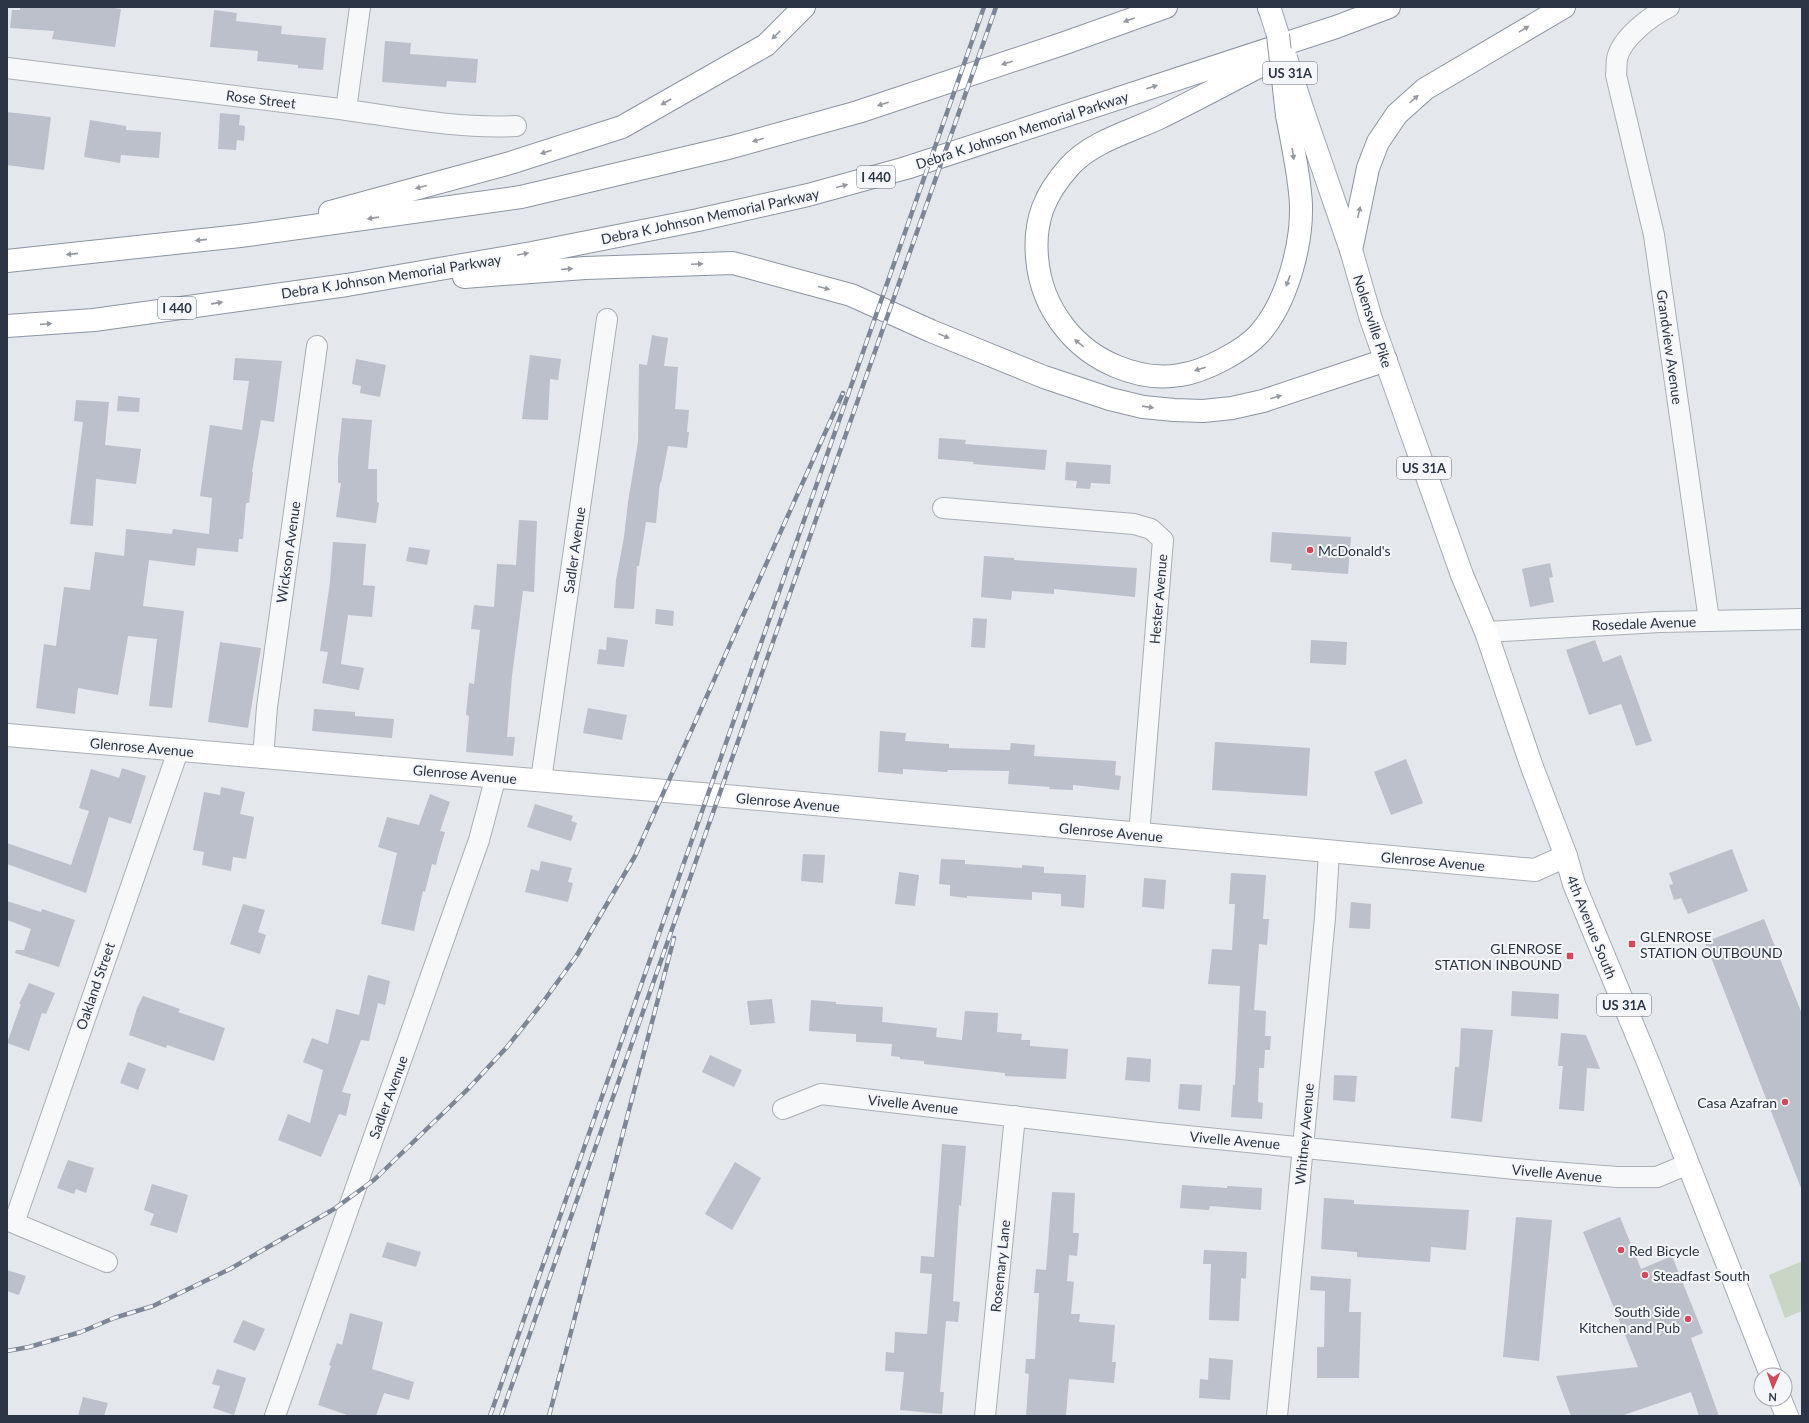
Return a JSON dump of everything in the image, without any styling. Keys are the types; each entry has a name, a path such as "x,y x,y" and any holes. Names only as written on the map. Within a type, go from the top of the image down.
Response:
{"main road":[{"path":"240,236 510,163 622,127 766,45 804,7"},
{"path":"7,261 240,236 521,197 732,147 858,112 1166,7"},
{"path":"1269,7 1278,35 1295,113 1301,204 1299,235 1289,278 1275,312 1259,334 1238,351 1212,365 1180,375 1151,376 1121,368 1095,355 1074,340 1056,316 1044,292 1038,268 1036,240 1039,214 1051,189 1070,166 1097,146 1158,118 1336,27"},
{"name":"Debra K Johnson Memorial Parkway","path":"7,326 94,320 347,285 532,253 698,220 808,195 906,168 1336,27 1390,7"},
{"path":"1351,250 1368,168 1378,142 1397,114 1425,89 1564,7"},
{"name":"Nolensville Pike","path":"1295,113 1351,250 1386,360 1462,576 1486,632"},
{"path":"347,285 585,268 733,263 851,295 945,337 1044,377 1102,396 1143,407 1174,410 1203,411 1232,408 1263,401 1386,360"},
{"name":"4th Avenue South","path":"1486,632 1523,741 1566,856 1574,884 1688,1164 1767,1367"},
{"name":"Glenrose Avenue","path":"7,735 178,751 496,776 1535,870 1566,856"}],"street":[{"path":"346,110 360,7"},
{"name":"Grandview Avenue","path":"1669,7 1640,26 1627,41 1617,59 1616,75 1654,234 1709,620"},
{"name":"Rose Street","path":"7,68 346,110 412,120 481,127 516,126"},
{"name":"Sadler Avenue","path":"541,780 607,319"},
{"name":"Wickson Avenue","path":"263,758 267,706 316,346"},
{"name":"Hester Avenue","path":"943,508 1134,524 1151,529 1163,540 1139,835"},
{"name":"Rosedale Avenue","path":"1486,632 1709,620 1802,619"},
{"name":"Oakland Street","path":"10,1221 178,751"},
{"name":"Sadler Avenue","path":"275,1416 479,840 496,776"},
{"name":"Whitney Avenue","path":"1277,1416 1325,918 1329,852"},
{"name":"Vivelle Avenue","path":"783,1110 821,1094 1157,1133 1500,1168 1617,1177 1657,1177 1688,1164"},
{"name":"Rosemary Lane","path":"985,1416 1015,1116"},
{"path":"10,1221 107,1262"}],"green space":[{"path":"1802,1261 1802,1311 1785,1318 1769,1275"}],"building":[{"path":"20,7 107,7 121,9 115,47 52,39 54,31 10,28 12,10 20,10"},
{"path":"214,10 237,13 236,21 282,26 281,34 326,38 323,70 298,68 298,65 257,61 258,51 210,47"},
{"path":"385,41 411,43 410,54 478,59 476,83 447,81 446,87 382,82"},
{"path":"7,112 51,117 44,170 7,165"},
{"path":"220,113 240,115 239,125 245,126 244,141 237,140 236,150 218,149"},
{"path":"90,120 126,126 126,130 161,132 159,158 121,155 120,163 84,157"},
{"path":"652,335 668,338 664,366 678,367 675,409 689,410 687,448 668,446 661,483 660,482 656,523 646,522 639,566 637,566 634,609 614,608 616,580 638,442 639,364 647,365"},
{"path":"530,355 561,359 558,380 550,379 548,420 522,419"},
{"path":"235,358 282,361 274,422 261,420 252,472 249,503 246,503 243,539 239,539 238,552 197,548 195,566 149,560 143,606 184,611 172,708 149,706 157,639 128,636 118,695 78,688 75,714 36,708 44,644 56,646 64,587 90,590 95,552 124,556 126,529 172,534 173,529 209,534 212,498 200,496 210,425 242,430 249,381 233,380"},
{"path":"356,359 386,365 380,397 360,393 361,386 352,384"},
{"path":"118,396 140,398 139,412 117,411"},
{"path":"76,400 109,402 105,445 141,449 136,484 96,479 93,526 70,524 83,422 74,421"},
{"path":"342,418 372,420 368,469 377,469 377,502 379,503 376,523 336,517 341,483 338,483 338,459"},
{"path":"939,438 966,440 965,444 1047,450 1045,470 973,464 974,462 938,459"},
{"path":"1066,462 1111,465 1110,484 1091,483 1090,489 1076,488 1077,481 1065,480"},
{"path":"519,520 537,521 534,592 523,591 512,676 507,737 515,737 513,756 466,752 469,716 466,715 469,683 474,684 480,630 471,629 474,605 494,607 497,564 516,565"},
{"name":"McDonald's","path":"1272,532 1351,537 1348,574 1291,570 1292,564 1270,562"},
{"path":"333,542 366,544 363,585 375,586 372,617 348,615 341,664 364,668 359,690 322,683 328,652 320,651 330,582"},
{"path":"409,547 430,550 427,565 406,561"},
{"path":"984,556 1014,558 1014,560 1137,568 1135,597 1054,589 1054,594 1012,591 1011,600 981,597"},
{"path":"1550,563 1553,577 1549,578 1554,602 1530,607 1522,569"},
{"path":"656,609 674,611 673,626 655,624"},
{"path":"973,618 987,619 985,648 971,647"},
{"path":"607,637 628,640 624,667 597,664 599,649 606,650"},
{"path":"1311,640 1347,642 1346,665 1310,663"},
{"path":"1595,640 1603,662 1621,655 1652,741 1636,746 1621,704 1589,715 1566,650"},
{"path":"220,642 261,648 248,728 208,722"},
{"path":"588,708 627,715 622,740 583,733"},
{"path":"314,709 355,712 355,716 394,719 392,738 312,731"},
{"path":"880,731 906,733 905,741 949,744 949,748 1010,750 1011,743 1035,745 1034,756 1116,761 1115,775 1121,776 1119,790 1073,785 1073,790 1049,789 1050,787 1008,784 1009,771 948,770 947,772 903,769 903,774 878,772"},
{"path":"1215,742 1310,748 1307,796 1212,790"},
{"path":"1406,759 1423,803 1391,815 1374,772"},
{"path":"122,768 146,776 131,824 109,817 86,893 7,864 7,843 71,865 89,811 79,808 91,769 119,778"},
{"path":"221,787 245,792 240,814 254,817 246,859 233,857 231,871 202,865 204,852 193,850 204,792 220,795"},
{"path":"430,794 450,802 440,831 445,832 436,865 432,864 425,892 423,891 414,931 381,924 397,853 378,847 387,817 419,825"},
{"path":"535,804 573,816 571,821 577,823 571,841 527,827"},
{"path":"1732,849 1748,891 1688,914 1681,898 1674,900 1669,885 1673,884 1669,873"},
{"path":"803,854 825,855 823,883 801,881"},
{"path":"941,859 965,860 965,864 1022,868 1022,865 1044,867 1044,873 1086,875 1084,908 1061,906 1061,894 1032,892 1032,900 950,896 950,885 939,884"},
{"path":"541,861 572,868 568,882 573,883 568,902 525,892 531,869 539,871"},
{"path":"899,872 919,875 915,906 895,904"},
{"path":"1231,873 1266,875 1263,919 1269,919 1267,945 1259,944 1254,1010 1266,1011 1265,1036 1271,1036 1270,1050 1265,1050 1264,1068 1259,1068 1258,1102 1263,1103 1262,1119 1231,1117 1233,1085 1235,1085 1240,986 1208,984 1212,949 1232,950 1235,904 1229,904"},
{"path":"1144,878 1166,880 1164,909 1142,907"},
{"path":"7,901 41,912 42,909 75,920 59,967 15,953 16,950 24,950 31,929 7,920"},
{"path":"1351,902 1371,904 1370,929 1349,928"},
{"path":"243,904 265,910 258,932 266,935 260,954 230,944"},
{"name":"Casa Azafran","path":"1764,919 1802,1014 1801,1188 1705,942"},
{"path":"368,975 390,981 385,1005 378,1003 369,1041 361,1040 342,1092 351,1094 346,1116 339,1114 321,1157 278,1140 288,1114 310,1123 323,1070 303,1062 312,1038 328,1044 336,1009 359,1015"},
{"path":"29,983 55,993 46,1014 42,1013 29,1051 7,1043 21,1004 19,1004"},
{"path":"1512,991 1559,994 1558,1019 1511,1016"},
{"path":"143,996 180,1009 178,1012 225,1028 214,1061 167,1045 166,1048 129,1035 137,1008"},
{"path":"772,999 775,1023 750,1025 747,1001"},
{"path":"811,1000 836,1002 836,1004 883,1007 882,1022 937,1028 936,1037 962,1040 965,1011 998,1013 997,1032 1022,1034 1021,1040 1030,1040 1030,1046 1068,1049 1066,1079 1005,1076 1005,1073 924,1064 924,1061 900,1059 900,1057 891,1056 892,1044 856,1042 856,1034 809,1031"},
{"path":"1461,1028 1493,1030 1482,1122 1451,1118 1455,1067 1459,1067"},
{"path":"1561,1033 1586,1035 1600,1069 1587,1068 1584,1111 1559,1109 1563,1066 1558,1066"},
{"path":"710,1055 742,1070 734,1087 702,1072"},
{"path":"1127,1057 1151,1059 1150,1082 1125,1080"},
{"path":"128,1062 146,1069 138,1090 120,1083"},
{"path":"1334,1075 1357,1076 1355,1102 1333,1100"},
{"path":"1180,1084 1202,1085 1200,1111 1178,1109"},
{"path":"942,1144 966,1146 961,1206 959,1205 953,1301 960,1302 958,1322 946,1321 940,1392 944,1392 942,1414 900,1410 904,1372 885,1371 886,1352 894,1353 895,1332 927,1334 932,1274 920,1273 921,1256 934,1257"},
{"path":"68,1160 94,1168 86,1193 76,1189 74,1194 57,1188"},
{"path":"735,1162 761,1178 732,1230 705,1214"},
{"path":"152,1184 188,1195 177,1233 150,1225 154,1214 144,1210"},
{"path":"1182,1185 1227,1188 1227,1186 1262,1188 1261,1210 1210,1206 1209,1210 1180,1208"},
{"path":"1052,1192 1075,1193 1073,1233 1079,1233 1077,1256 1069,1255 1067,1281 1074,1282 1071,1314 1080,1314 1079,1322 1115,1325 1112,1362 1116,1362 1114,1383 1069,1379 1066,1416 1026,1416 1029,1374 1025,1373 1026,1359 1035,1359 1039,1293 1034,1293 1036,1269 1046,1270"},
{"path":"1324,1198 1354,1200 1354,1204 1469,1210 1466,1250 1431,1247 1430,1262 1357,1257 1357,1252 1321,1249"},
{"path":"1516,1217 1552,1220 1539,1361 1503,1357"},
{"path":"1620,1217 1641,1269 1672,1256 1703,1333 1691,1338 1719,1416 1699,1416 1691,1392 1621,1416 1571,1416 1556,1376 1638,1367 1583,1232"},
{"path":"387,1242 421,1252 416,1267 382,1257"},
{"path":"1204,1250 1247,1252 1246,1279 1241,1278 1239,1321 1209,1320 1211,1264 1203,1264"},
{"path":"7,1270 26,1276 19,1295 7,1291"},
{"path":"1311,1276 1351,1279 1349,1312 1361,1312 1359,1378 1317,1378 1317,1347 1324,1347 1325,1291 1310,1290"},
{"path":"350,1313 383,1322 372,1369 414,1382 409,1400 384,1393 376,1416 350,1416 318,1405 331,1366 329,1365 337,1343 342,1345"},
{"path":"243,1320 265,1329 255,1351 233,1342"},
{"path":"1209,1358 1233,1360 1230,1400 1199,1398 1200,1379 1208,1380"},
{"path":"217,1369 246,1378 234,1415 213,1408 220,1386 212,1384"},
{"path":"83,1397 108,1403 104,1416 78,1416"}],"railway":[{"path":"490,1416 984,7"},
{"path":"501,1416 996,7"},
{"path":"7,1351 29,1347 81,1332 114,1318 153,1306 230,1269 334,1209 374,1180 468,1089 507,1047 543,1002 577,955 635,856 843,393"},
{"path":"549,1416 674,938"}],"place":[{"name":"McDonald's","path":"1310,550"},
{"name":"GLENROSE STATION OUTBOUND","path":"1632,944"},
{"name":"GLENROSE STATION INBOUND","path":"1570,956"},
{"name":"Casa Azafran","path":"1785,1102"},
{"name":"Red Bicycle","path":"1621,1250"},
{"name":"Steadfast South","path":"1645,1275"},
{"name":"South Side Kitchen and Pub","path":"1688,1319"}]}
